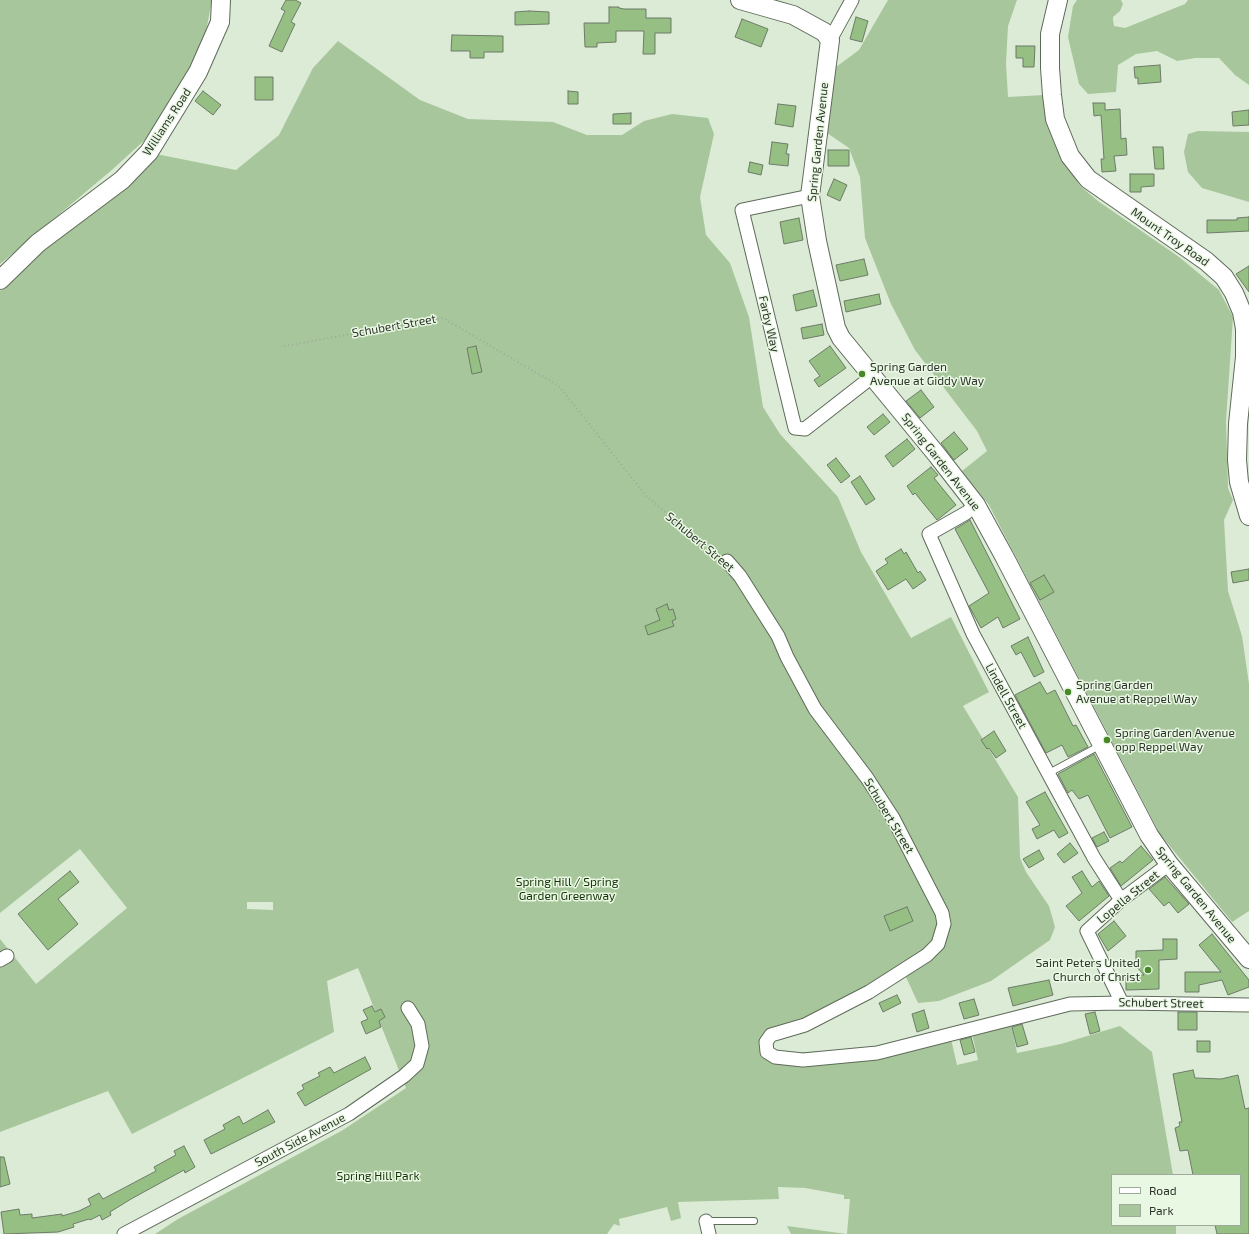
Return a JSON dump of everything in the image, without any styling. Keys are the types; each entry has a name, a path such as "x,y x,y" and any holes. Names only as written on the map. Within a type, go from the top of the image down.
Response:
{"street":[{"name":"Williams Road","path":"0,280 38,243 122,180 149,152 198,72 220,22 221,0"},
{"path":"740,0 772,5 824,32 830,40 852,0"},
{"name":"Mount Troy Road","path":"1058,0 1050,34 1051,81 1055,119 1070,156 1088,179 1206,261 1227,283 1234,293 1242,312 1245,329 1245,357 1238,424 1237,460 1239,482 1249,516"},
{"name":"Spring Garden Avenue","path":"830,40 810,196 816,241 836,328 841,338 976,505 1149,835 1168,864 1249,959"},
{"name":"Farby Way","path":"810,196 742,210 792,422 795,428 805,429 873,376"},
{"name":"Lindell Street","path":"976,505 966,513 929,534 973,634 1094,858 1121,900"},
{"name":"Schubert Street","path":"727,562 740,576 778,636 787,657 814,709 867,778 893,818 942,913 944,924 938,944 927,955 869,992 820,1018 805,1025 771,1035 766,1042 767,1052 775,1057 803,1060 877,1053 1070,1004 1249,1004"},
{"name":"Lopella Street","path":"1122,1003 1087,931 1121,900 1168,864"},
{"name":"South Side Avenue","path":"124,1234 349,1114 404,1076 417,1064 422,1046 418,1024 408,1008"},
{"path":"706,1221 709,1234"}],"lane":[{"path":"1049,773 1102,744"},
{"path":"706,1221 754,1221"}],"path":[{"name":"Schubert Street","path":"284,346 443,318 559,386 647,497 727,562"}],"green space":[{"path":"0,0 212,0 203,47 148,137 113,169 0,264"},
{"path":"888,0 1017,0 1008,26 1006,63 1008,97 1044,95 1049,128 1079,185 1098,201 1179,257 1219,290 1233,317 1226,421 1228,488 1233,500 1224,520 1228,591 1242,636 1249,684 1249,911 1232,922 1160,834 989,505 962,471 987,451 977,431 915,350 891,304 865,238 860,177 849,148 827,133 836,67 859,50"},
{"path":"1077,0 1121,0 1123,4 1120,11 1113,17 1113,20 1114,26 1125,28 1185,4 1188,0 1249,0 1249,85 1235,75 1219,58 1195,58 1177,61 1157,51 1136,54 1118,65 1116,92 1088,94 1079,84 1068,37 1073,6"},
{"path":"338,41 420,100 468,119 553,122 587,135 622,135 644,121 672,114 708,118 714,134 700,197 706,235 730,263 749,317 763,407 780,434 838,497 861,552 911,638 951,617 989,692 963,706 1018,797 1020,858 1026,872 1049,906 1055,927 1050,940 991,981 939,1001 918,1003 905,975 774,1037 770,1043 774,1051 790,1053 875,1048 920,1035 922,1041 951,1039 957,1065 978,1060 972,1034 1011,1023 1017,1053 1061,1044 1120,1026 1152,1052 1173,1174 1111,1174 1111,1226 1176,1226 1176,1234 847,1234 850,1199 844,1199 844,1195 805,1188 778,1187 779,1199 678,1202 681,1218 671,1221 667,1207 619,1219 620,1226 614,1224 607,1234 155,1234 178,1219 343,1130 406,1088 358,968 327,981 334,1032 132,1134 108,1091 0,1132 0,939 36,984 127,908 80,849 0,913 0,291 24,266 83,219 156,154 236,170 279,135 313,68","holes":["247,902 273,902 273,910 247,909"]},
{"path":"1198,131 1249,132 1249,202 1202,188 1188,172 1184,152 1188,134"},
{"path":"787,1226 847,1234 791,1234"}],"building":[{"path":"286,0 295,0 301,3 291,22 295,24 282,52 269,46 285,11 281,9"},
{"path":"609,7 646,9 646,18 671,18 671,33 655,33 655,54 643,54 644,31 616,31 616,42 597,43 597,47 585,47 584,23 609,23"},
{"path":"515,12 549,12 549,24 515,25"},
{"path":"856,17 868,21 862,42 850,39"},
{"path":"742,19 768,29 761,47 735,37"},
{"path":"452,35 503,36 503,52 484,52 484,58 470,58 470,51 451,51"},
{"path":"1016,46 1035,46 1034,67 1023,67 1023,58 1016,58"},
{"path":"1160,65 1161,82 1138,84 1138,78 1135,78 1134,67"},
{"path":"255,77 273,77 273,100 255,100"},
{"path":"203,91 221,105 213,115 195,101"},
{"path":"568,91 578,92 578,104 568,104"},
{"path":"1093,103 1105,103 1105,110 1120,109 1121,139 1126,138 1127,155 1114,156 1116,171 1102,172 1101,159 1104,159 1101,115 1094,116"},
{"path":"778,104 796,106 793,127 775,124"},
{"path":"1249,110 1249,125 1233,126 1232,112"},
{"path":"631,113 631,124 613,124 613,114"},
{"path":"772,142 788,144 786,154 789,154 788,166 769,164"},
{"path":"1153,147 1163,147 1164,169 1155,169"},
{"path":"828,150 849,150 849,166 828,166"},
{"path":"750,162 763,165 761,175 748,172"},
{"path":"1130,174 1154,174 1154,186 1141,187 1141,192 1130,192"},
{"path":"834,179 847,185 840,201 827,195"},
{"path":"1249,217 1249,231 1207,233 1207,220 1237,220 1237,218"},
{"path":"799,218 803,240 784,244 780,222"},
{"path":"864,259 868,275 840,281 836,265"},
{"path":"1249,266 1249,292 1236,274"},
{"path":"813,290 817,306 796,311 793,295"},
{"path":"879,294 881,304 846,312 844,301"},
{"path":"822,324 824,335 803,339 801,328"},
{"path":"476,346 482,372 472,374 467,348"},
{"path":"830,346 846,368 819,387 814,380 820,376 809,361"},
{"path":"921,390 934,407 920,418 906,401"},
{"path":"883,414 890,422 874,435 867,427"},
{"path":"954,432 968,449 954,460 941,443"},
{"path":"907,439 915,449 893,467 885,456"},
{"path":"836,458 850,476 841,483 827,465"},
{"path":"931,467 938,475 934,478 956,505 937,520 915,493 913,495 907,486"},
{"path":"860,476 875,499 866,505 851,482"},
{"path":"970,520 1020,619 1003,628 998,617 981,628 969,606 989,593 955,529"},
{"path":"901,549 904,554 906,552 918,573 920,571 926,580 913,589 906,579 888,590 876,571 888,563 885,559"},
{"path":"1249,569 1249,580 1233,583 1231,572"},
{"path":"1044,575 1054,592 1040,600 1030,583"},
{"path":"667,604 669,610 673,609 676,619 672,621 674,626 648,635 645,626 660,620 656,609"},
{"path":"1028,637 1044,672 1034,677 1021,652 1016,655 1011,646"},
{"path":"1040,682 1047,694 1055,690 1073,726 1076,725 1088,747 1068,757 1062,745 1046,753 1015,695"},
{"path":"994,731 1006,751 996,758 981,740"},
{"path":"1094,754 1132,827 1110,838 1088,795 1079,799 1072,790 1068,793 1058,774"},
{"path":"1045,792 1068,833 1059,838 1054,830 1037,839 1032,829 1040,825 1026,802"},
{"path":"1104,832 1109,841 1097,847 1092,838"},
{"path":"1070,843 1078,853 1064,863 1057,854"},
{"path":"1141,846 1153,860 1121,886 1110,868 1120,861 1122,863"},
{"path":"1039,850 1044,859 1029,868 1023,859"},
{"path":"70,871 79,882 58,899 78,924 48,950 18,914"},
{"path":"1082,871 1092,887 1099,881 1109,896 1079,921 1066,906 1082,893 1072,877"},
{"path":"1165,877 1189,904 1178,913 1169,902 1164,906 1149,889"},
{"path":"907,907 913,921 890,931 884,916"},
{"path":"1114,921 1126,936 1108,951 1098,934"},
{"path":"1212,934 1249,980 1249,987 1228,995 1222,980 1199,985 1199,992 1185,992 1185,972 1221,972 1199,945"},
{"name":"Saint Peters United Church of Christ","path":"1163,939 1177,939 1177,959 1159,960 1159,989 1126,990 1126,975 1144,975 1136,966 1136,951 1163,950"},
{"path":"1049,980 1053,995 1013,1006 1008,988"},
{"path":"897,995 901,1003 883,1012 879,1003"},
{"path":"974,999 979,1015 964,1019 959,1003"},
{"path":"372,1006 375,1012 381,1009 385,1017 379,1021 381,1027 366,1034 361,1022 368,1019 363,1010"},
{"path":"924,1010 929,1028 917,1032 912,1014"},
{"path":"1095,1012 1100,1031 1090,1034 1085,1014"},
{"path":"1178,1012 1197,1012 1197,1030 1178,1030"},
{"path":"1022,1024 1028,1044 1017,1047 1012,1027"},
{"path":"971,1037 975,1052 964,1055 960,1040"},
{"path":"1197,1041 1210,1041 1210,1052 1197,1052"},
{"path":"365,1057 371,1069 305,1106 297,1093 304,1089 302,1085 320,1076 318,1073 330,1067 334,1073"},
{"path":"1193,1070 1195,1078 1221,1079 1238,1075 1245,1109 1249,1108 1249,1234 1217,1234 1215,1226 1241,1226 1241,1174 1193,1174 1188,1150 1180,1151 1175,1128 1180,1126 1179,1122 1182,1122 1173,1074"},
{"path":"268,1110 275,1122 211,1154 204,1140 225,1129 223,1125 239,1116 243,1124"},
{"path":"184,1146 195,1167 185,1173 184,1170 131,1199 110,1212 111,1215 102,1220 100,1215 90,1220 89,1219 73,1224 74,1227 58,1232 4,1234 1,1212 19,1209 20,1215 32,1214 32,1218 62,1214 62,1216 79,1211 91,1205 88,1199 99,1193 103,1199 156,1171 154,1167 176,1155 174,1151"},
{"path":"0,1157 4,1157 10,1184 0,1187"}],"place":[{"name":"Spring Garden Avenue at Giddy Way","path":"862,374"},
{"name":"Spring Garden Avenue at Reppel Way","path":"1068,692"},
{"name":"Spring Garden Avenue opp Reppel Way","path":"1107,740"},
{"name":"Saint Peters United Church of Christ","path":"1148,970"}],"park label":[{"name":"Spring Hill / Spring Garden Greenway","path":"567,889"},
{"name":"Spring Hill Park","path":"378,1176"}]}
